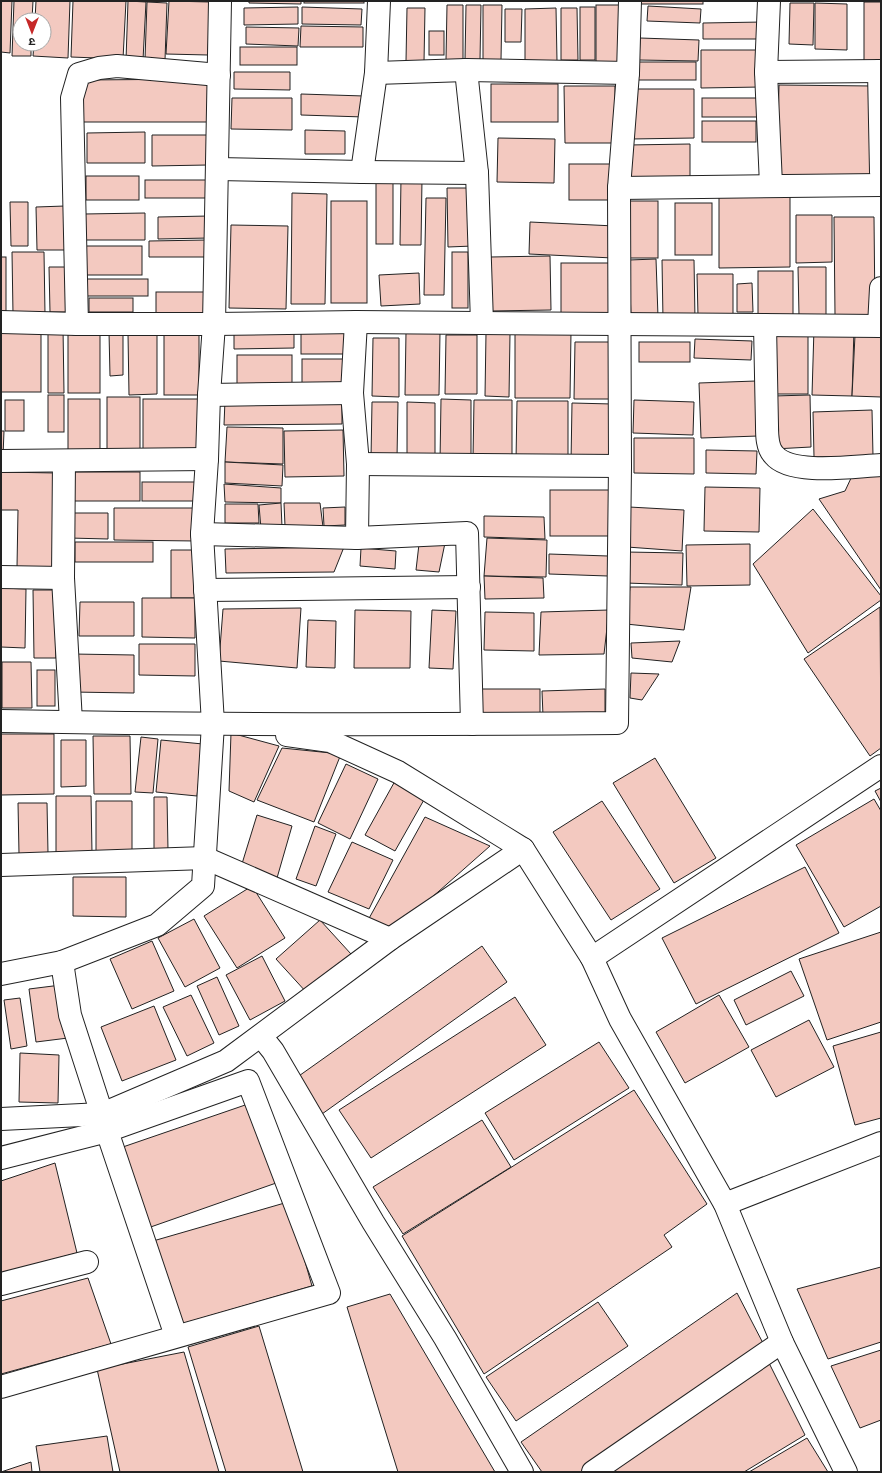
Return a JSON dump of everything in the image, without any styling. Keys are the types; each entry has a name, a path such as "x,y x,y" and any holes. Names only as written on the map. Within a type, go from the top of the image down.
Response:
{"street":[{"path":"1,974 62,962 157,925 204,886 212,724 202,534 214,324 220,1"},
{"path":"362,172 376,72 379,1"},
{"path":"1,721 212,724 617,723 620,466 619,188 628,73 630,1"},
{"path":"769,1 766,72 771,185"},
{"path":"77,324 72,98 79,74 98,68 117,66 219,75"},
{"path":"376,72 466,70 628,73"},
{"path":"466,70 477,173 482,323"},
{"path":"766,72 880,71 881,172"},
{"path":"218,168 362,172 477,173"},
{"path":"619,188 771,185 881,185"},
{"path":"1,322 77,324 356,322 880,326 881,288"},
{"path":"356,322 352,392 358,464 357,538"},
{"path":"765,325 767,426 768,441 773,455 788,465 806,468 881,465"},
{"path":"209,395 352,392"},
{"path":"1,461 207,459"},
{"path":"64,461 63,578 71,722"},
{"path":"358,464 620,466"},
{"path":"202,534 357,538 467,533 472,724"},
{"path":"1,577 63,578"},
{"path":"205,590 469,587"},
{"path":"212,724 330,741 398,772 523,849 592,958 620,1019 725,1204 782,1342 846,1472"},
{"path":"592,958 881,766"},
{"path":"1,1118 104,1122 226,1061 390,939 523,849"},
{"path":"1,865 205,858 390,939"},
{"path":"62,962 70,1015 104,1122 176,1336"},
{"path":"261,1036 273,1051 373,1222 445,1338 522,1472"},
{"path":"1,1158 104,1122 248,1081 265,1121 329,1293 1,1387"},
{"path":"725,1204 881,1143"},
{"path":"1,1284 87,1262"},
{"path":"593,1472 782,1342"}],"building":[{"path":"1,1 12,1 10,53 1,52"},
{"path":"14,1 33,1 32,12 14,12"},
{"path":"36,1 70,1 68,58 33,56 33,52 52,52 52,12 35,12"},
{"path":"73,1 126,1 123,59 71,57"},
{"path":"128,1 146,2 143,60 126,60"},
{"path":"169,1 210,2 208,55 166,54"},
{"path":"249,1 301,1 301,4 249,3"},
{"path":"304,1 364,1 364,3 304,3"},
{"path":"638,1 703,1 703,4 638,4"},
{"path":"147,2 167,3 165,60 145,59"},
{"path":"864,2 881,2 881,61 864,61"},
{"path":"790,3 814,3 813,45 789,44"},
{"path":"815,3 847,4 847,50 815,49"},
{"path":"447,5 463,5 463,60 446,60"},
{"path":"466,5 481,5 480,60 465,60"},
{"path":"483,5 502,5 501,60 483,60"},
{"path":"596,5 624,5 624,62 596,62"},
{"path":"648,6 701,9 700,23 647,21"},
{"path":"298,7 298,24 244,25 244,8"},
{"path":"302,7 362,9 361,25 302,24"},
{"path":"580,7 595,7 595,60 580,60"},
{"path":"407,8 425,8 424,62 406,61"},
{"path":"556,8 557,61 525,61 525,9"},
{"path":"561,8 577,8 578,60 561,60"},
{"path":"505,9 522,9 521,42 505,42"},
{"path":"763,22 763,39 703,39 703,23"},
{"path":"301,26 363,27 363,47 300,47"},
{"path":"246,27 299,28 298,46 246,44"},
{"path":"429,31 444,31 444,55 429,55"},
{"path":"640,38 699,40 698,61 639,60"},
{"path":"240,47 297,47 297,65 240,65"},
{"path":"701,50 760,50 761,87 701,88"},
{"path":"12,52 31,52 31,56 12,56"},
{"path":"637,62 696,62 696,80 637,80"},
{"path":"234,72 290,72 290,90 234,89"},
{"path":"208,79 208,122 83,122 83,80"},
{"path":"491,84 558,84 558,122 491,122"},
{"path":"779,85 873,86 872,180 777,178"},
{"path":"564,86 615,86 616,143 565,143"},
{"path":"631,89 694,89 694,138 631,139"},
{"path":"301,94 364,96 364,117 301,115"},
{"path":"232,98 292,98 292,130 231,129"},
{"path":"702,98 761,98 761,117 702,117"},
{"path":"702,121 756,121 756,142 702,142"},
{"path":"305,130 345,131 345,154 305,154"},
{"path":"145,132 145,163 87,163 87,133"},
{"path":"152,135 208,135 208,165 152,166"},
{"path":"498,138 555,139 554,183 497,182"},
{"path":"690,144 690,180 628,180 628,145"},
{"path":"569,164 614,164 614,200 569,200"},
{"path":"86,176 139,176 139,200 86,200"},
{"path":"401,178 422,179 421,245 400,245"},
{"path":"376,179 393,179 393,244 376,244"},
{"path":"145,180 207,180 207,198 145,198"},
{"path":"447,188 472,188 473,246 448,247"},
{"path":"292,193 327,194 325,304 291,304"},
{"path":"719,194 790,194 790,267 719,268"},
{"path":"426,198 446,198 444,295 424,295"},
{"path":"331,201 367,201 367,303 331,303"},
{"path":"626,201 658,201 658,258 626,258"},
{"path":"10,202 28,202 28,246 11,246"},
{"path":"675,203 712,203 712,255 675,255"},
{"path":"65,206 65,250 37,250 36,207"},
{"path":"145,213 145,240 84,240 84,214"},
{"path":"796,215 832,215 832,262 796,263"},
{"path":"209,216 209,238 158,239 158,217"},
{"path":"834,217 874,217 875,315 835,315"},
{"path":"530,222 615,226 613,258 529,254"},
{"path":"231,225 288,226 286,309 229,308"},
{"path":"207,240 207,257 149,257 149,241"},
{"path":"82,246 142,246 142,275 82,275"},
{"path":"12,252 44,252 45,314 13,314"},
{"path":"452,252 468,252 468,308 452,308"},
{"path":"550,256 551,310 491,311 490,257"},
{"path":"1,257 6,257 6,311 1,311"},
{"path":"656,259 658,317 631,318 629,260"},
{"path":"662,260 694,260 695,320 663,320"},
{"path":"561,263 611,263 611,316 561,316"},
{"path":"49,267 68,267 68,312 50,312"},
{"path":"798,267 826,267 826,316 799,316"},
{"path":"758,271 793,271 793,315 758,315"},
{"path":"419,273 420,304 381,306 379,275"},
{"path":"697,274 733,274 733,316 698,316"},
{"path":"84,279 148,279 148,296 84,296"},
{"path":"752,283 753,312 737,312 737,284"},
{"path":"156,292 208,292 208,315 156,315"},
{"path":"89,298 133,298 133,312 89,312"},
{"path":"234,327 294,327 294,348 234,349"},
{"path":"1,328 41,328 41,392 1,392"},
{"path":"48,328 63,328 64,393 48,393"},
{"path":"68,328 100,328 100,393 68,393"},
{"path":"814,328 854,329 852,396 812,395"},
{"path":"164,329 199,329 199,395 164,395"},
{"path":"301,330 346,330 346,354 301,354"},
{"path":"769,330 808,330 808,394 769,394"},
{"path":"515,331 571,332 570,398 515,398"},
{"path":"109,332 123,332 123,375 110,376"},
{"path":"406,332 440,332 439,395 405,395"},
{"path":"486,333 510,334 509,397 485,396"},
{"path":"128,334 157,334 157,394 129,395"},
{"path":"446,335 477,335 477,394 445,394"},
{"path":"855,335 881,336 881,397 852,396"},
{"path":"373,338 399,338 399,397 372,396"},
{"path":"695,339 752,341 751,360 694,358"},
{"path":"575,342 613,342 612,399 574,399"},
{"path":"639,342 690,342 690,362 639,362"},
{"path":"237,355 292,355 292,390 237,390"},
{"path":"302,359 350,359 350,387 302,387"},
{"path":"756,381 758,436 701,438 699,383"},
{"path":"48,395 64,395 64,432 48,432"},
{"path":"810,395 811,447 774,449 773,396"},
{"path":"107,397 140,397 140,453 107,453"},
{"path":"68,399 100,399 100,456 68,456"},
{"path":"143,399 203,399 203,450 143,450"},
{"path":"342,399 342,424 224,425 225,400"},
{"path":"441,399 471,400 471,463 440,462"},
{"path":"5,400 24,400 24,431 5,431"},
{"path":"474,400 512,400 512,458 473,458"},
{"path":"634,400 694,402 693,435 633,433"},
{"path":"517,401 568,401 568,462 516,461"},
{"path":"372,402 398,402 397,458 371,458"},
{"path":"407,402 435,403 435,459 407,458"},
{"path":"572,403 612,404 611,462 571,462"},
{"path":"872,410 873,456 814,457 813,412"},
{"path":"227,427 283,428 283,464 225,462"},
{"path":"343,430 344,476 285,477 284,431"},
{"path":"1,431 4,431 3,456 1,456"},
{"path":"634,438 694,438 694,474 634,473"},
{"path":"706,450 757,451 756,474 706,473"},
{"path":"225,462 283,465 282,486 225,483"},
{"path":"1,472 56,473 55,567 17,567 18,510 1,510"},
{"path":"73,472 140,472 140,501 73,501"},
{"path":"881,475 881,590 819,499 845,491 852,476"},
{"path":"142,482 197,482 197,501 142,501"},
{"path":"224,484 281,488 281,503 225,502"},
{"path":"705,487 760,488 759,532 704,531"},
{"path":"550,490 611,490 611,536 550,536"},
{"path":"281,503 282,527 261,529 259,505"},
{"path":"284,503 320,503 323,527 285,526"},
{"path":"225,504 258,504 259,523 225,523"},
{"path":"345,507 345,525 324,526 323,508"},
{"path":"629,507 684,510 682,551 627,547"},
{"path":"114,508 196,508 196,541 114,540"},
{"path":"813,509 881,596 881,600 808,653 753,564"},
{"path":"69,513 108,513 108,539 69,538"},
{"path":"484,516 544,517 545,539 484,537"},
{"path":"487,538 547,540 546,577 484,576"},
{"path":"75,542 153,542 153,562 75,562"},
{"path":"445,543 439,572 416,570 419,544"},
{"path":"750,544 750,585 687,586 686,545"},
{"path":"344,547 334,572 226,573 225,549"},
{"path":"361,548 396,551 395,569 360,566"},
{"path":"171,550 196,550 195,598 171,598"},
{"path":"626,552 683,553 682,585 626,583"},
{"path":"549,554 608,556 608,576 549,574"},
{"path":"484,576 543,578 544,598 485,599"},
{"path":"630,587 691,587 684,630 626,624"},
{"path":"1,588 26,589 25,648 1,647"},
{"path":"33,590 55,590 56,658 34,658"},
{"path":"142,598 195,598 195,638 142,637"},
{"path":"80,602 134,602 134,636 79,636"},
{"path":"880,607 881,748 870,756 804,659"},
{"path":"301,608 297,668 219,661 223,609"},
{"path":"355,610 411,611 410,668 354,668"},
{"path":"432,610 456,611 453,669 429,668"},
{"path":"609,610 604,654 539,655 541,612"},
{"path":"485,612 534,613 534,651 484,650"},
{"path":"308,620 336,621 335,668 306,667"},
{"path":"680,641 672,662 632,658 631,643"},
{"path":"139,644 195,644 195,676 139,675"},
{"path":"73,654 134,655 134,693 72,692"},
{"path":"2,662 31,662 32,708 2,708"},
{"path":"37,670 55,670 55,706 37,706"},
{"path":"631,673 659,674 642,700 630,698"},
{"path":"481,689 540,689 540,715 481,715"},
{"path":"605,689 605,715 543,716 542,691"},
{"path":"231,733 279,746 254,802 229,791"},
{"path":"1,734 54,734 54,794 1,795"},
{"path":"93,736 130,736 131,794 94,794"},
{"path":"141,737 158,739 153,793 135,792"},
{"path":"61,740 86,740 86,786 61,787"},
{"path":"161,740 203,744 197,796 156,792"},
{"path":"282,748 341,754 314,822 257,800"},
{"path":"655,758 716,858 674,883 613,783"},
{"path":"346,764 378,779 350,839 318,823"},
{"path":"395,781 425,798 395,851 365,835"},
{"path":"881,788 881,802 875,791"},
{"path":"56,796 91,796 92,853 56,853"},
{"path":"154,797 167,797 168,850 154,850"},
{"path":"874,799 881,811 881,906 844,927 796,845"},
{"path":"96,801 132,801 132,853 96,854"},
{"path":"602,801 660,889 611,920 553,832"},
{"path":"18,803 47,803 48,853 19,854"},
{"path":"257,815 292,826 277,878 241,867"},
{"path":"425,817 490,846 387,937 367,922"},
{"path":"315,826 336,834 316,886 296,879"},
{"path":"352,842 393,860 369,909 328,892"},
{"path":"805,867 839,933 696,1004 662,938"},
{"path":"73,877 126,877 126,917 73,916"},
{"path":"252,886 285,938 237,968 204,916"},
{"path":"194,919 220,968 185,987 158,938"},
{"path":"320,920 351,954 307,993 276,959"},
{"path":"881,932 881,1022 827,1040 799,959"},
{"path":"152,941 174,991 132,1009 110,959"},
{"path":"482,946 507,982 322,1114 296,1078"},
{"path":"262,956 285,1001 250,1020 226,975"},
{"path":"791,971 804,996 746,1025 734,1000"},
{"path":"217,977 239,1026 219,1035 197,986"},
{"path":"61,985 68,1038 36,1042 29,989"},
{"path":"191,995 214,1043 187,1056 163,1007"},
{"path":"719,995 749,1047 685,1083 656,1032"},
{"path":"515,997 546,1045 371,1158 339,1110"},
{"path":"20,998 27,1046 11,1049 4,1000"},
{"path":"154,1006 176,1060 122,1081 101,1027"},
{"path":"809,1020 834,1067 776,1097 751,1050"},
{"path":"881,1032 881,1118 855,1125 833,1046"},
{"path":"599,1042 629,1088 514,1160 485,1113"},
{"path":"20,1053 59,1055 58,1103 19,1102"},
{"path":"634,1090 707,1204 664,1235 672,1247 484,1374 402,1236"},
{"path":"251,1103 279,1182 145,1229 117,1149"},
{"path":"482,1120 511,1167 403,1234 373,1187"},
{"path":"55,1163 77,1253 1,1273 1,1181"},
{"path":"288,1202 312,1286 178,1325 153,1241"},
{"path":"881,1267 881,1342 828,1359 797,1289"},
{"path":"88,1278 111,1344 1,1374 1,1301"},
{"path":"737,1293 765,1347 581,1472 542,1472 521,1442"},
{"path":"390,1294 495,1472 398,1472 347,1307"},
{"path":"598,1302 628,1346 516,1421 486,1377"},
{"path":"259,1326 303,1472 226,1472 188,1347"},
{"path":"881,1350 881,1420 860,1428 831,1366"},
{"path":"184,1352 219,1472 120,1472 97,1369"},
{"path":"768,1361 805,1435 744,1472 608,1472"},
{"path":"107,1436 113,1472 40,1472 36,1446"},
{"path":"807,1438 828,1472 749,1472"},
{"path":"31,1462 32,1472 1,1472"}]}
